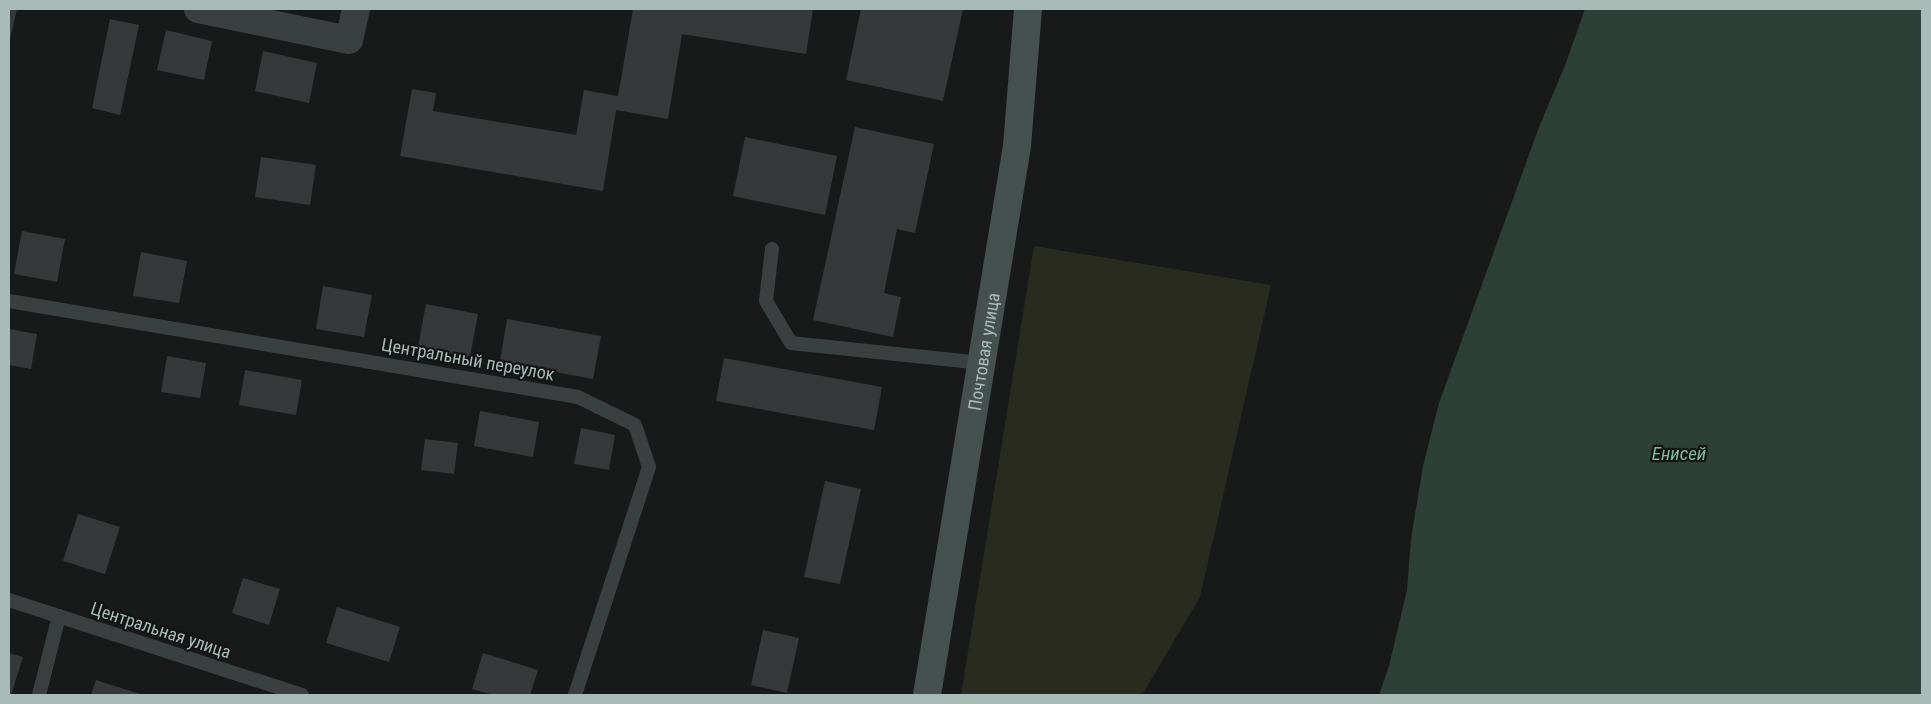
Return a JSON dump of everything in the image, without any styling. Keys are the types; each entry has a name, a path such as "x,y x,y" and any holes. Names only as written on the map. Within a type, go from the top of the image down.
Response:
{"main road":[{"name":"Почтовая улица","path":"926,695 1017,146 1028,9"}],"street":[{"path":"198,9 349,40 356,9"}],"lane":[{"path":"772,249 766,301 791,343 982,362"},
{"name":"Центральный переулок","path":"9,301 578,397 635,424 649,467 574,695"},
{"name":"Центральная улица","path":"9,600 302,695"},
{"path":"39,695 59,616"}],"shaded area":[{"path":"1034,246 1271,285 1200,597 1142,695 961,695"}],"water":[{"name":"Енисей","path":"1585,9 1922,9 1922,695 1379,695 1389,666 1407,590 1411,539 1423,466 1439,403 1539,127 1564,68"}],"building":[{"path":"9,9 17,9 10,39 9,38"},
{"path":"633,9 813,9 806,54 682,34 668,119 616,110 603,191 400,156 412,89 436,93 433,111 576,135 584,90 618,96"},
{"path":"861,9 963,9 943,101 846,80"},
{"path":"110,19 139,25 120,115 92,108"},
{"path":"166,30 212,41 204,80 157,70"},
{"path":"263,51 317,63 309,103 255,91"},
{"path":"855,127 934,144 915,233 897,229 884,293 901,297 893,337 813,320"},
{"path":"745,137 837,156 825,215 733,196"},
{"path":"261,157 316,165 310,205 255,197"},
{"path":"22,231 65,239 57,282 14,274"},
{"path":"141,252 187,261 179,303 133,296"},
{"path":"323,286 372,295 364,337 316,329"},
{"path":"426,304 478,314 470,357 418,347"},
{"path":"507,319 601,336 593,379 500,362"},
{"path":"9,329 37,334 31,369 9,365"},
{"path":"167,356 206,363 200,398 161,392"},
{"path":"724,358 882,387 874,430 716,401"},
{"path":"245,370 302,380 296,415 239,405"},
{"path":"480,411 539,422 533,457 474,446"},
{"path":"581,428 615,435 609,470 574,464"},
{"path":"425,439 458,443 454,474 421,470"},
{"path":"825,481 861,489 840,584 804,577"},
{"path":"78,514 120,527 105,574 63,561"},
{"path":"243,578 280,589 269,625 232,613"},
{"path":"337,607 400,627 389,662 326,643"},
{"path":"763,630 799,638 787,693 751,685"},
{"path":"9,653 23,657 11,695 9,695"},
{"path":"483,653 538,670 530,695 494,695 472,689"},
{"path":"96,680 143,695 91,695"}]}
